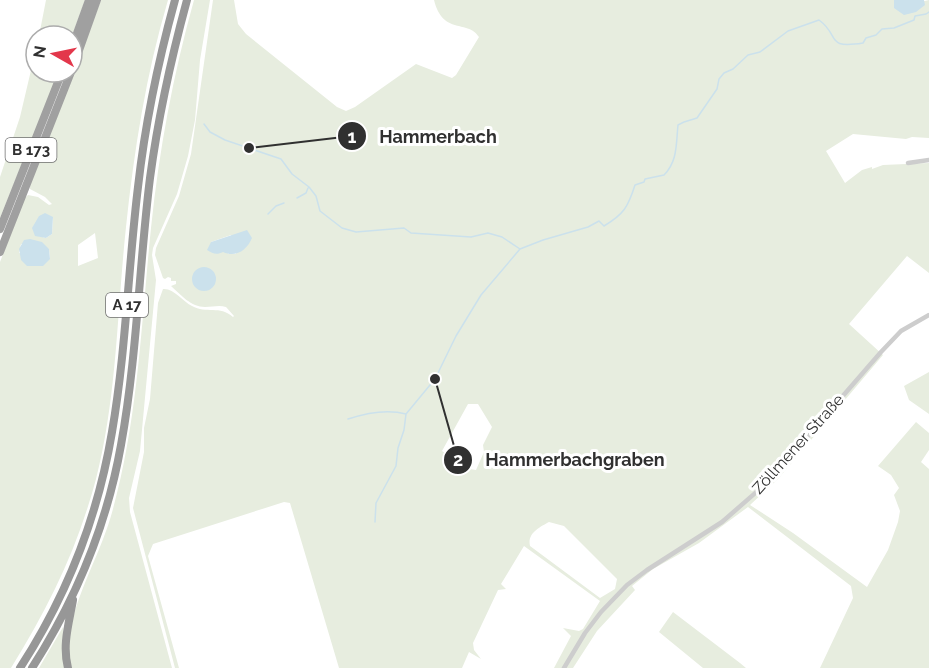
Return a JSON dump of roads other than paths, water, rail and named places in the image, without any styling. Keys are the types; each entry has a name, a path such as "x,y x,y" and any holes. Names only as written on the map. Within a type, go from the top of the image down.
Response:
{"highway":[{"path":"80,24 89,0"},
{"name":"B 173","path":"84,37 97,0"},
{"name":"A 17","path":"20,668 51,613 75,563 106,465 120,379 131,250 142,158 155,79 174,0"},
{"name":"A 17","path":"32,668 74,591 105,510 120,447 130,385 150,178 166,83 187,0"},
{"name":"B 173","path":"0,229 57,84"},
{"name":"B 173","path":"0,252 67,84"},
{"path":"68,668 65,639 74,591"}],"street":[{"path":"908,163 929,160"},
{"name":"Zöllmener Straße","path":"564,668 585,633 627,585 711,530 769,481 862,371 887,345 901,331 929,315"}],"water":[{"path":"894,0 924,0 925,5 916,12 904,15 894,8"},
{"path":"45,213 53,217 52,234 46,238 35,236 32,228 39,216"},
{"path":"247,230 252,238 240,252 217,254 207,250 211,242"},
{"path":"24,240 42,242 49,249 50,259 43,266 27,266 21,260 19,249"},
{"path":"204,267 212,271 216,279 212,287 204,291 196,287 192,279 196,271"}],"waterway":[{"path":"204,124 210,132 225,140 281,159 292,174 309,187 316,196 320,211 342,228 356,232 404,228 411,233 471,237 488,233 502,237 520,249 588,227 599,221 604,226 621,214 635,185 644,182 645,179 664,175 669,170 676,152 678,125 697,118 717,89 719,79 724,73 733,69 748,55 760,52 788,31 819,20 838,43 863,43 866,38 876,35 882,29 894,28 914,20 915,16 929,12"},
{"path":"297,198 306,193 308,188"},
{"path":"268,214 276,206 284,203"},
{"path":"375,522 376,503 396,466 406,414 435,379 456,336 481,295 520,249"},
{"path":"348,419 377,412 406,414"}],"place":[{"name":"Hammerbach","path":"249,148"},
{"name":"Hammerbachgraben","path":"435,379"}]}
